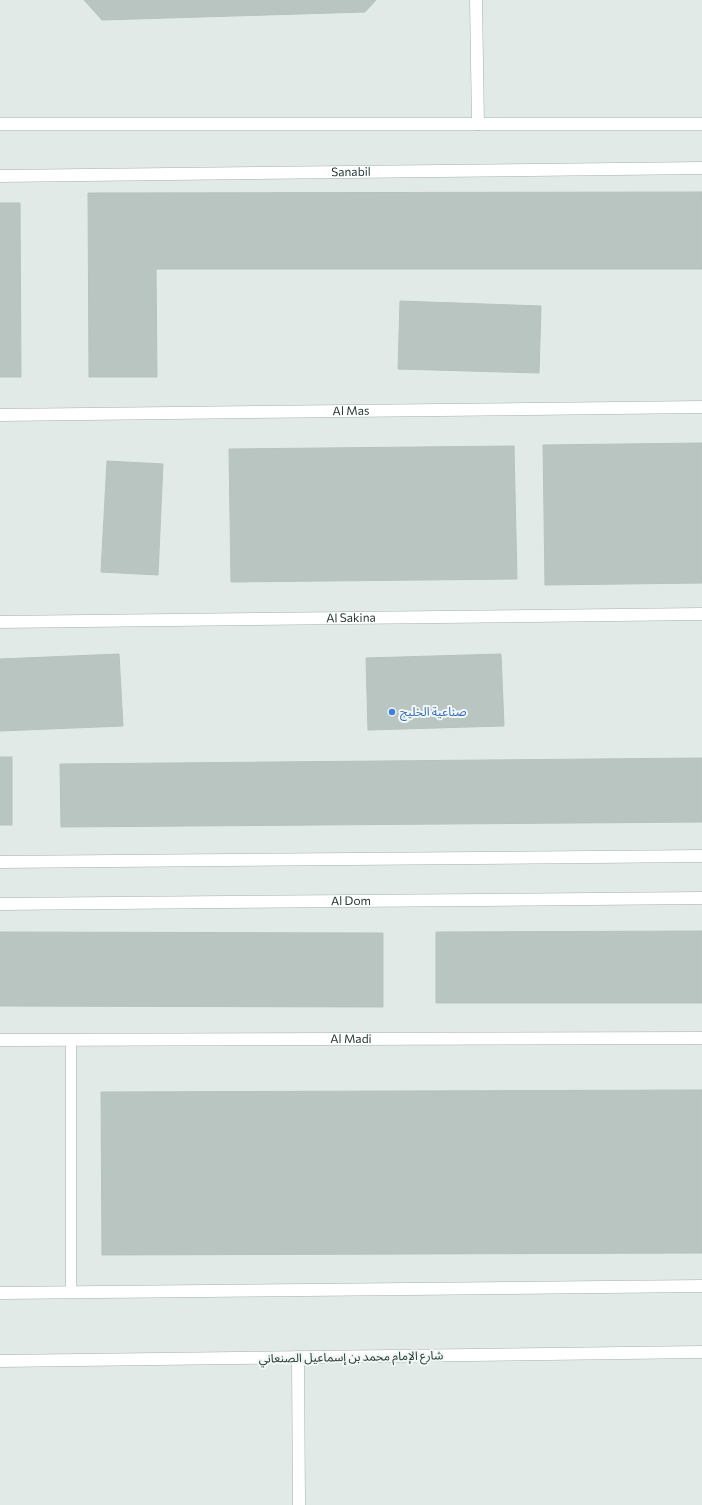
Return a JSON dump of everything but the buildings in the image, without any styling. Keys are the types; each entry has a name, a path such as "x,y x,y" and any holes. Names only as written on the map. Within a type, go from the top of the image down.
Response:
{"street":[{"path":"476,0 478,124"},
{"path":"0,124 702,124"},
{"name":"Sanabil","path":"0,176 702,168"},
{"name":"Al Mas","path":"0,415 702,407"},
{"name":"Al Sakina","path":"0,622 702,614"},
{"path":"0,862 702,856"},
{"name":"Al Dom","path":"0,904 702,898"},
{"name":"Al Madi","path":"0,1040 702,1038"},
{"path":"0,1293 702,1286"},
{"name":"شارع الإمام محمد بن إسماعيل الصنعاني","path":"0,1361 702,1352"},
{"path":"298,1357 299,1505"}],"lane":[{"path":"71,1039 71,1292"}],"place":[{"name":"صناعية الخليج","path":"392,712"}]}
